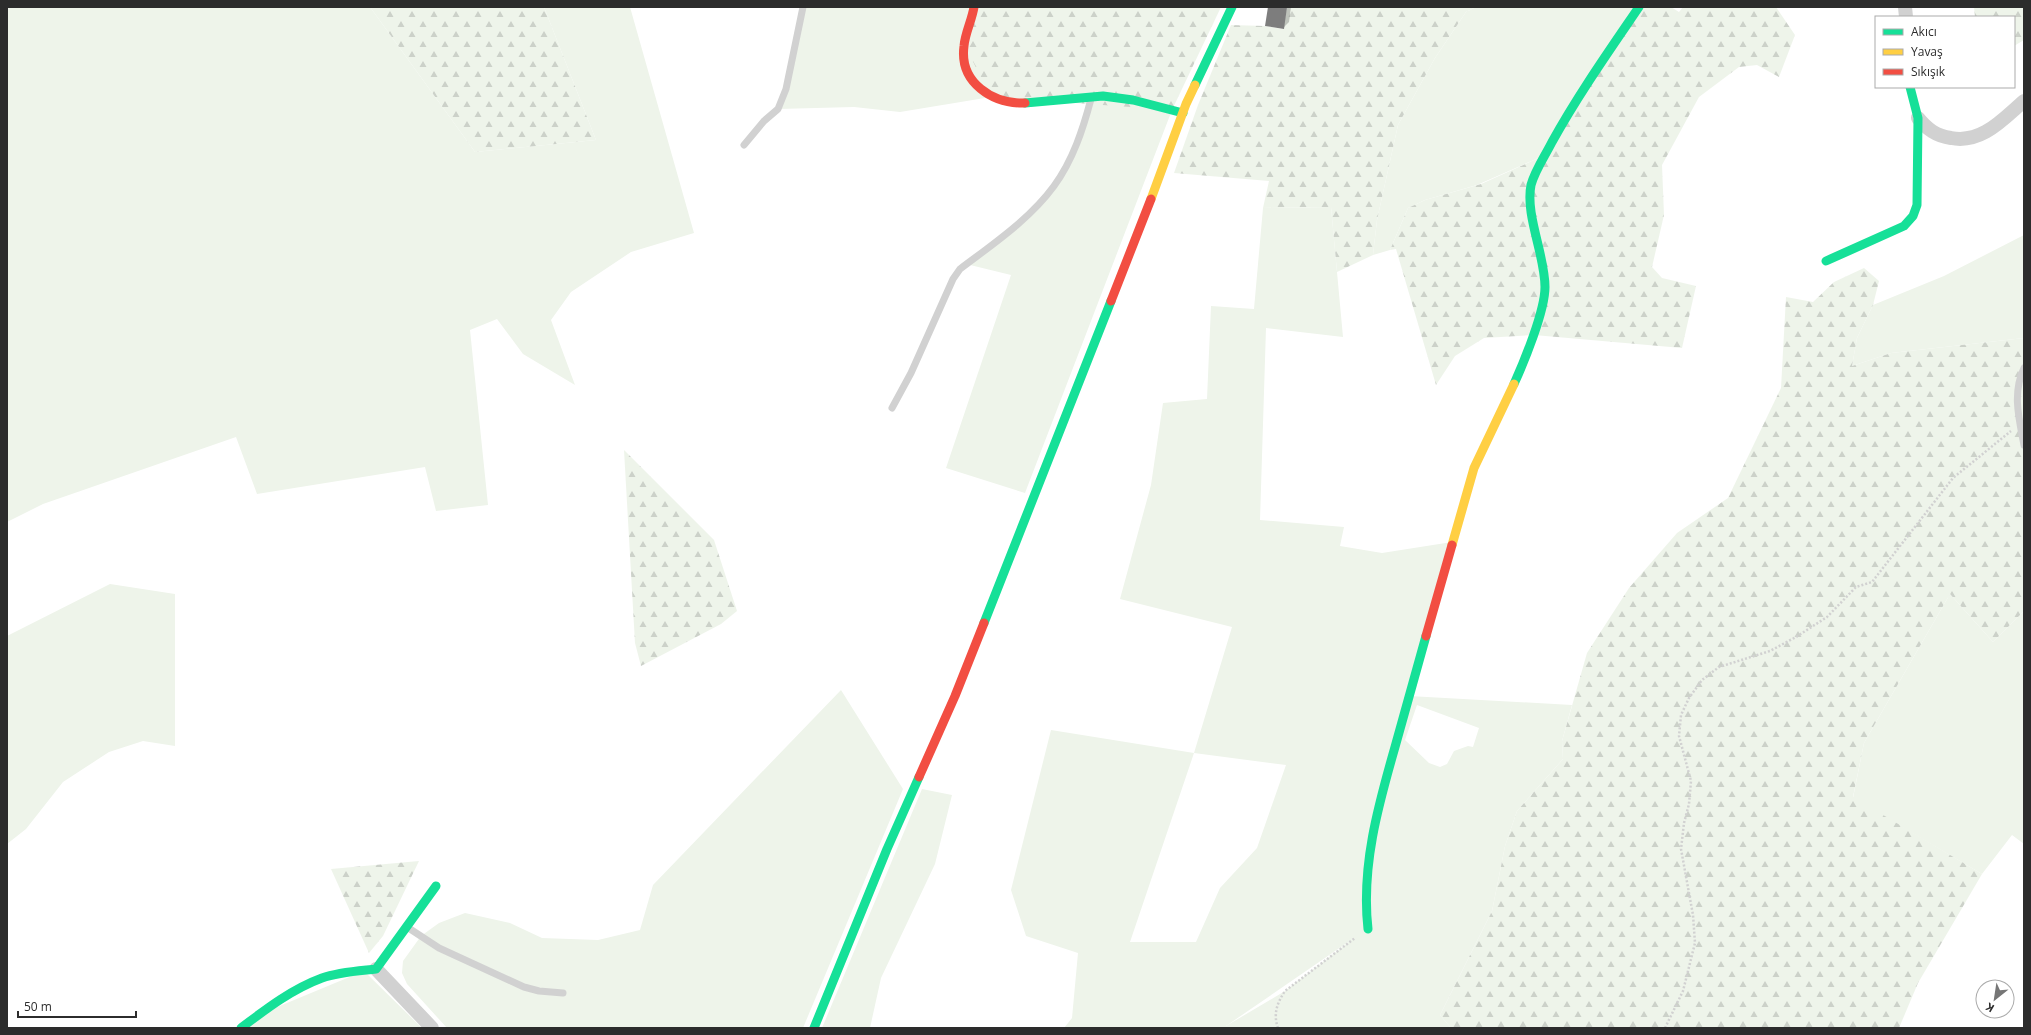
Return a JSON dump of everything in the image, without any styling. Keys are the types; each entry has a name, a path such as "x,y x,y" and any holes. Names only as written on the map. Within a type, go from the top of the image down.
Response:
{"street":[{"path":"974,7 973,17 964,44 963,58 972,80 991,97 1013,103 1103,96 1149,104 1183,113"},
{"path":"814,1028 887,849 955,696 1131,252 1183,113 1232,7"},
{"path":"1368,929 1365,907 1368,869 1384,786 1454,535 1474,468 1522,367 1542,306 1545,287 1530,201 1531,186 1543,156 1570,110 1639,7"},
{"path":"1826,261 1904,226 1913,216 1917,205 1918,118 1910,88"},
{"path":"1918,118 1926,128 1934,133 1958,140 1971,139 1993,128 2024,101"},
{"path":"241,1028 258,1015 300,988 332,975 376,969 436,886"},
{"path":"376,969 432,1028"}],"lane":[{"path":"744,145 764,121 778,109 786,89 802,7"},
{"path":"892,408 910,374 953,279 960,269 1030,213 1054,186 1079,139 1092,97"},
{"path":"2024,368 2017,392 2020,424 2024,445"},
{"path":"407,926 439,948 524,988 563,993"}],"path":[{"path":"1665,1028 1682,991 1695,942 1693,915 1681,849 1684,823 1689,804 1691,782 1679,736 1681,715 1689,698 1702,680 1719,667 1770,651 1796,637 1827,617 1856,587 1872,582 1953,478 2020,424"},
{"path":"1278,1028 1275,1016 1277,1003 1285,991 1368,929"}],"green space":[{"path":"7,7 370,7 475,152 596,140 544,7 630,7 694,233 631,252 571,292 551,320 575,385 523,354 497,319 470,330 488,505 436,511 425,467 257,494 236,437 43,504 7,522"},
{"path":"370,7 544,7 596,140 475,152"},
{"path":"803,7 974,7 991,97 900,112 854,107 778,109"},
{"path":"974,7 1221,7 1172,110 991,97 964,44"},
{"path":"1287,7 1476,7 1466,12 1435,58 1398,125 1377,220 1373,255 1337,272 1331,207 1263,208 1269,181 1174,173 1198,105 1231,25 1265,26 1283,29"},
{"path":"1476,7 1639,7 1543,156 1477,185 1425,200 1408,208 1390,250 1373,255 1377,220 1398,125 1435,58 1466,12"},
{"path":"1639,7 1671,7 1679,12 1683,7 1776,7 1795,35 1779,77 1757,65 1739,67 1699,97 1662,165 1664,215 1652,267 1662,278 1696,286 1682,348 1534,335 1484,338 1455,356 1436,385 1396,249 1390,250 1408,208 1425,200 1481,184 1543,156"},
{"path":"1974,7 2024,7 2024,40 2015,45 2015,16 1975,16"},
{"path":"1092,97 1172,110 1025,493 946,468 1011,275 966,264 1030,213 1068,163"},
{"path":"1331,207 1343,337 1266,328 1260,520 1344,527 1340,546 1382,553 1452,542 1409,696 1572,705 1562,741 1563,759 1517,811 1505,846 1492,911 1440,1015 1451,1028 1064,1028 1072,1018 1078,953 1026,936 1011,890 1051,730 1194,753 1232,627 1120,599 1151,485 1163,403 1207,399 1211,306 1254,309 1263,208","holes":["1417,705 1479,728 1473,747 1468,746 1454,751 1447,764 1440,767 1429,763 1405,740","1194,753 1286,765 1257,848 1220,888 1196,942 1130,942","1354,938 1285,991 1226,1026"]},
{"path":"2024,235 2024,338 1891,353 1852,366 1857,338 1873,305 1944,276"},
{"path":"1864,268 1879,281 1873,305 1857,338 1852,366 1891,353 2024,338 2024,611 1993,642 1950,594 1864,743 1853,797 1982,874 1918,983 1899,1028 1451,1028 1440,1015 1492,911 1505,846 1517,811 1563,759 1562,741 1587,653 1629,588 1677,533 1728,498 1781,388 1786,297 1813,302 1834,282"},
{"path":"624,450 714,540 737,611 721,624 641,666 635,643"},
{"path":"110,584 175,594 175,746 143,741 109,752 63,782 26,829 7,844 7,636"},
{"path":"1950,594 1993,642 2024,611 2024,844 2012,835 1982,874 1853,798 1864,743"},
{"path":"841,690 903,789 803,1028 447,1028 407,984 402,973 403,961 421,936 439,923 465,913 510,923 542,938 598,940 640,930 653,885"},
{"path":"922,789 952,795 935,864 881,978 870,1028 822,1028"},
{"path":"419,861 383,936 369,953 331,869"},
{"path":"364,971 422,1028 241,1028 258,1015"}],"building":[{"path":"1268,7 1287,7 1284,29 1265,26"}],"traffic: fast":[{"path":"1195,85 1232,7"},
{"path":"1514,384 1538,322 1542,309 1545,287 1542,262 1531,209 1531,185 1540,163 1572,107 1639,7"},
{"path":"1826,261 1904,226 1913,216 1917,205 1918,118 1910,88"},
{"path":"1025,103 1103,96 1133,100 1183,113"},
{"path":"984,623 1111,301"},
{"path":"1368,929 1366,906 1372,837 1426,636"},
{"path":"814,1028 887,849 919,777"},
{"path":"241,1028 280,1000 300,988 322,978 335,974 376,969 436,886"}],"traffic: slow":[{"path":"1151,199 1186,104 1195,85"},
{"path":"1452,545 1474,468 1514,384"}],"traffic: jam":[{"path":"974,7 964,46 964,59 967,71 973,81 990,95 1001,100 1025,103"},
{"path":"1111,301 1151,199"},
{"path":"1426,636 1452,545"},
{"path":"919,777 955,696 984,623"}]}
